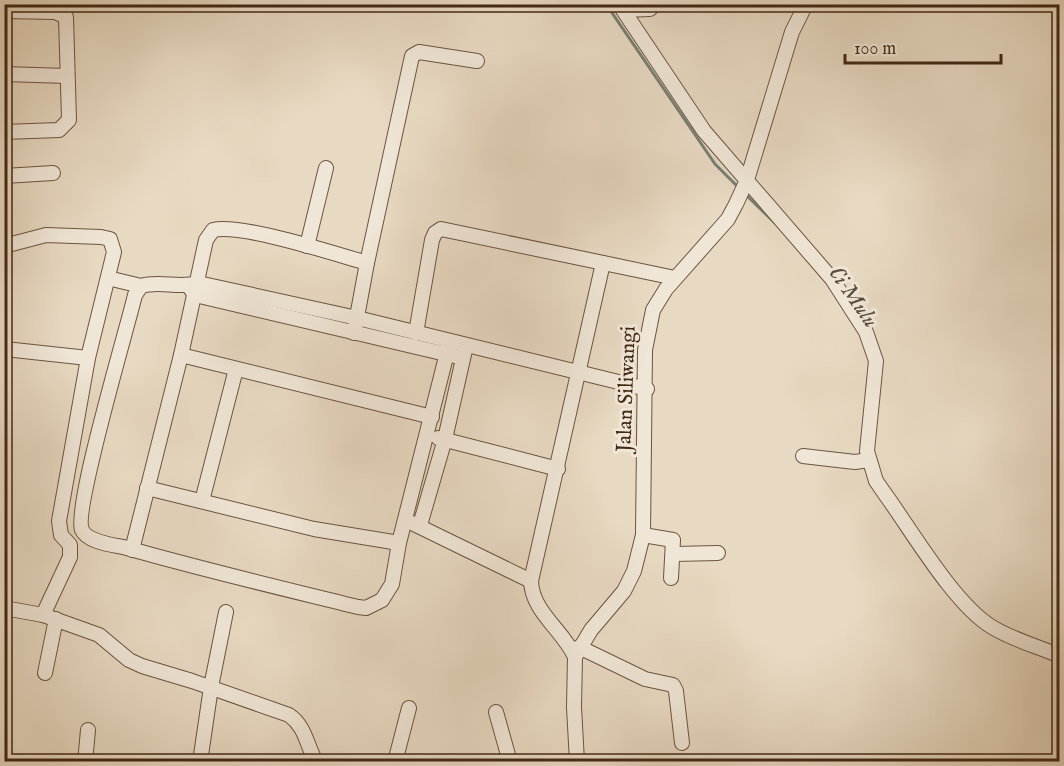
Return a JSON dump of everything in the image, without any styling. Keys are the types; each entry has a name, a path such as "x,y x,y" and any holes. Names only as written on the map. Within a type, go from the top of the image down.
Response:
{"street":[{"path":"622,7 650,9 654,4"},
{"name":"Jalan Siliwangi","path":"577,652 624,591 634,571 643,536 647,389 645,350 649,324 659,298 728,219 747,181 800,6"},
{"path":"622,7 704,132 832,279 866,332 876,361 864,461 876,481 953,589 978,615 1006,635 1059,656"},
{"path":"4,11 64,14 69,115 64,128 52,131 4,132"},
{"path":"354,333 412,56 419,52 477,61"},
{"path":"4,74 66,76"},
{"path":"307,246 326,168"},
{"path":"4,176 53,173"},
{"path":"132,550 181,355 206,240 213,230 236,229 367,263"},
{"path":"416,333 432,240 437,230 504,240 675,278"},
{"path":"4,246 46,235 101,237 112,241 114,252 88,358 59,521 61,535 70,545 70,557 49,617 45,673"},
{"path":"603,263 580,374 531,581 534,600 577,652 645,679 673,685 676,691 682,743"},
{"path":"116,280 141,286 152,283 194,288 288,310 354,333 464,351 647,389"},
{"path":"141,286 135,295 99,431 80,518 81,529 88,538 366,608 382,600 388,594 392,584 399,543 413,523 445,439 464,351"},
{"path":"288,310 357,318 416,333 448,348"},
{"path":"413,523 428,435 448,348"},
{"path":"5,349 88,358"},
{"path":"181,355 432,417"},
{"path":"202,501 236,369"},
{"path":"428,435 558,469"},
{"path":"803,456 864,461"},
{"path":"147,488 314,529 399,543"},
{"path":"413,523 531,581"},
{"path":"643,536 671,538 674,542 671,578"},
{"path":"674,554 718,553"},
{"path":"4,608 49,617 99,635 129,660 142,666 211,687 289,715 299,722 305,732 316,762"},
{"path":"200,762 211,687 226,612"},
{"path":"577,652 574,708 577,762"},
{"path":"395,762 409,708"},
{"path":"496,712 510,762"},
{"path":"85,762 88,730"}],"waterway":[{"name":"Ci Mulu","path":"606,4 715,164 738,187"},
{"name":"Ci Mulu","path":"745,194 775,223"}]}
